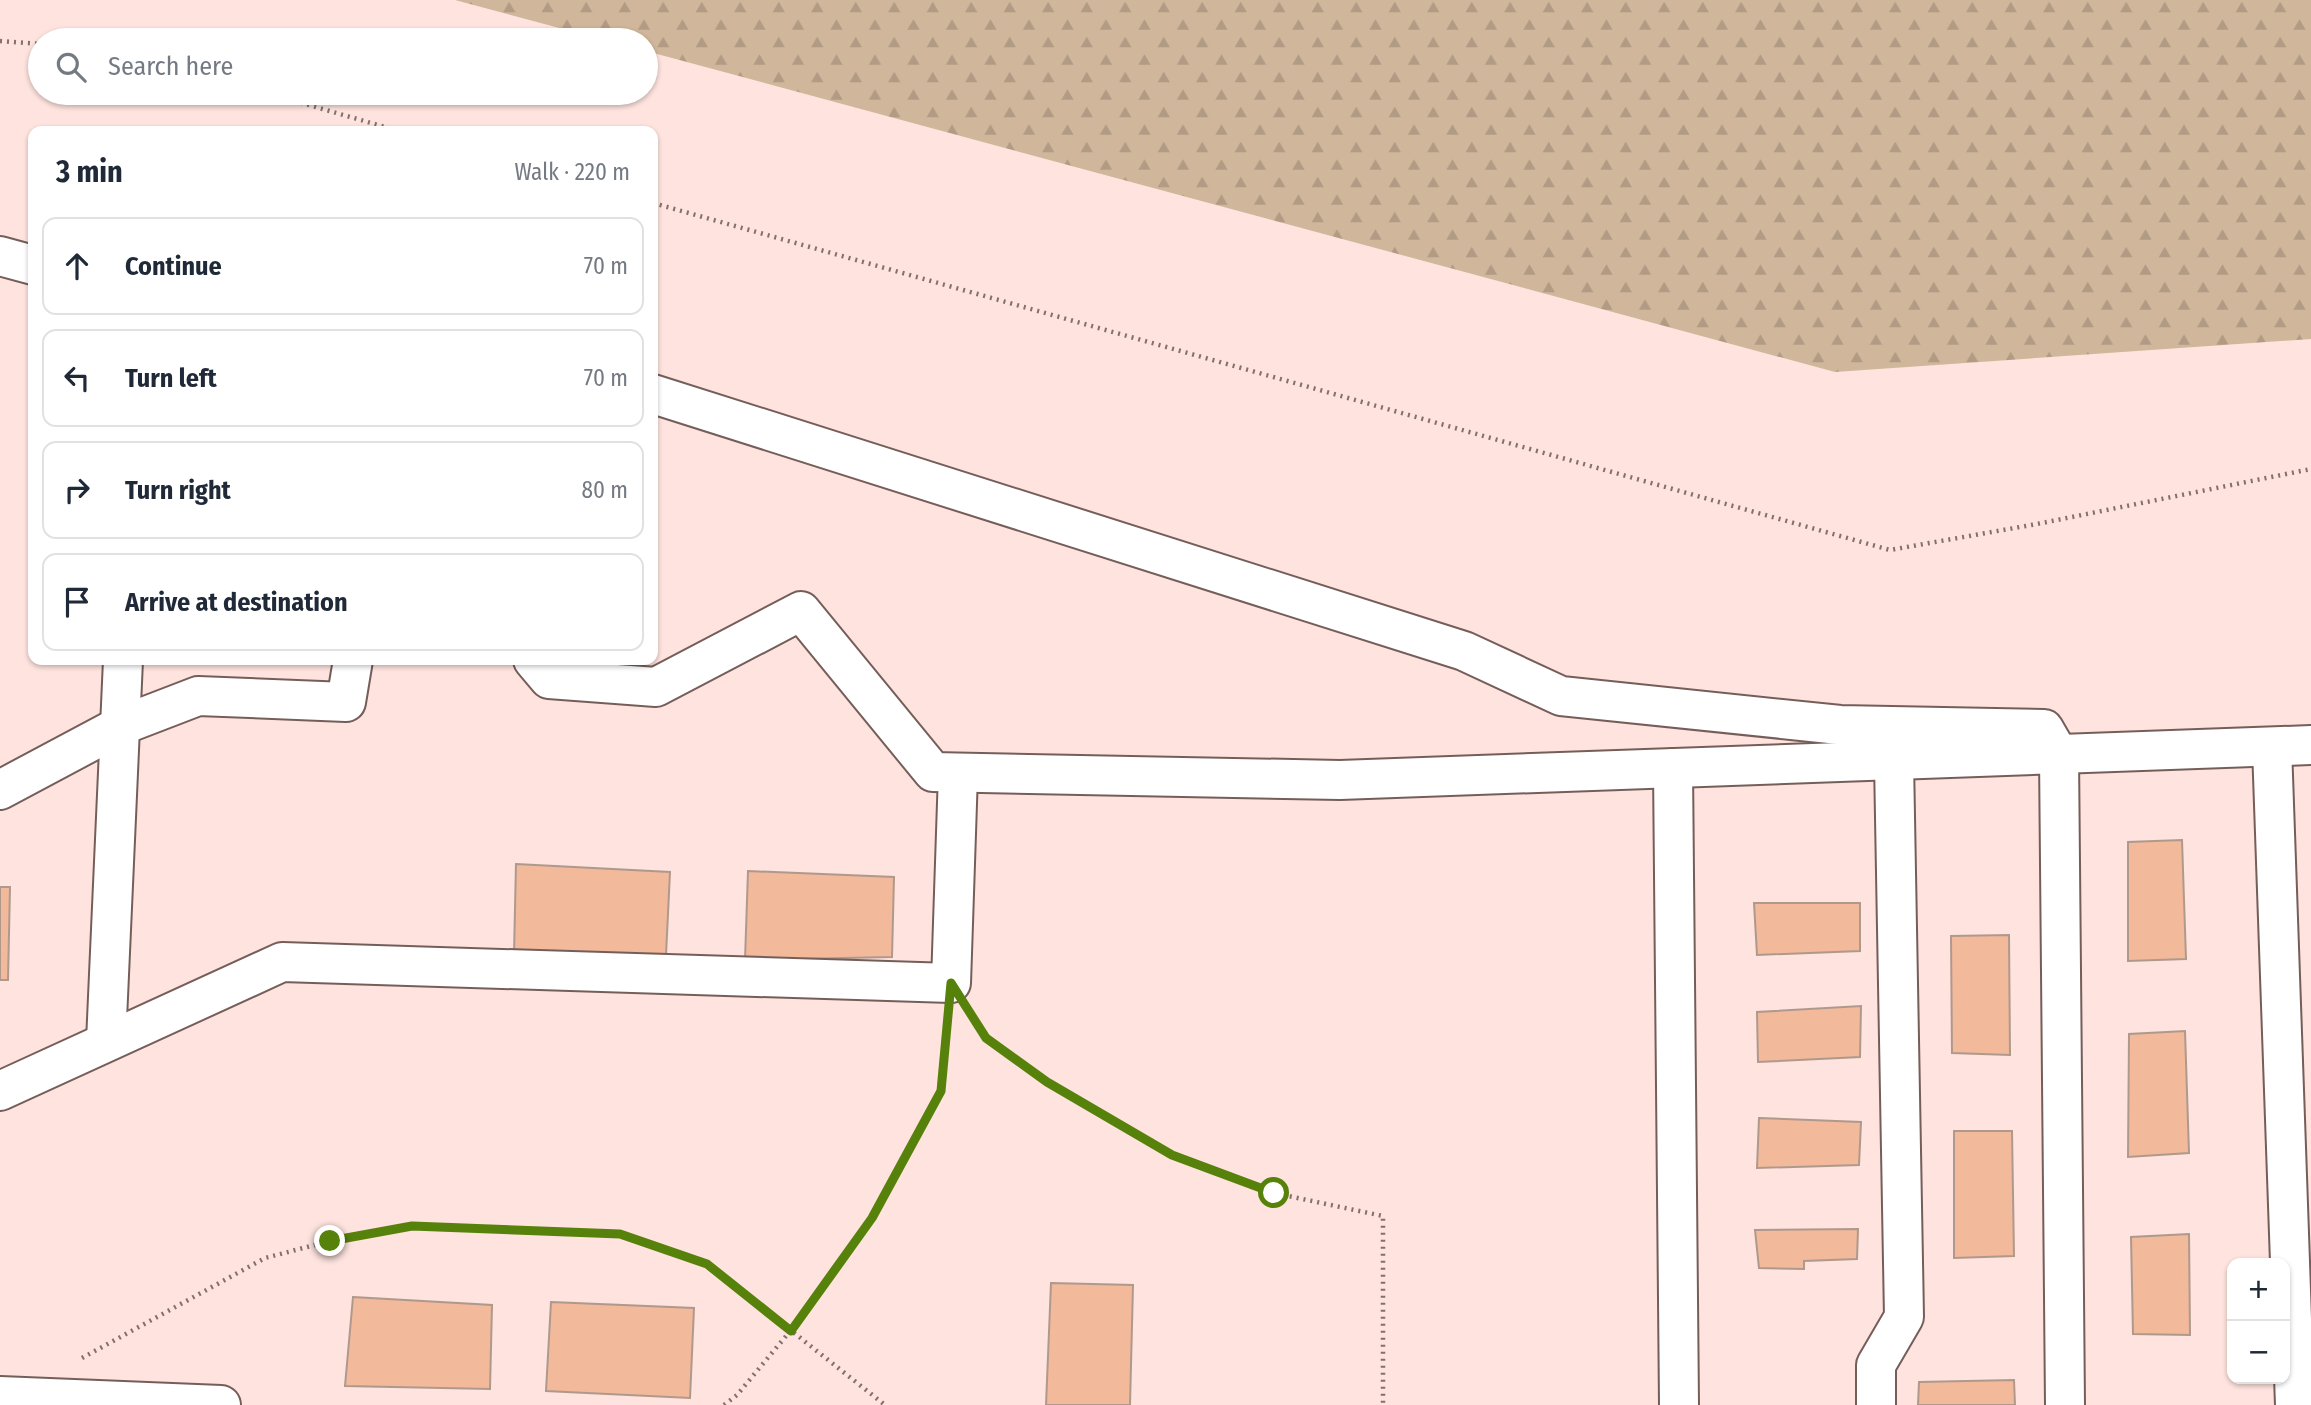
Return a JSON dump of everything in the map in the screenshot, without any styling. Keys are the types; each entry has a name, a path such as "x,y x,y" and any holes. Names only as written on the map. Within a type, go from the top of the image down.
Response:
{"lane":[{"path":"0,256 28,264"},
{"path":"658,396 1464,650 1561,696 1840,724 2044,729 2059,755 2065,1405"},
{"path":"537,665 549,679 656,687 801,611 933,772 1340,780 2311,745"},
{"path":"106,1042 123,665"},
{"path":"0,790 120,726 198,696 346,702 352,665"},
{"path":"2273,747 2295,1405"},
{"path":"1876,1405 1876,1365 1904,1317 1894,761"},
{"path":"1673,768 1679,1405"},
{"path":"0,1091 282,962 951,983 958,773"},
{"path":"0,1396 221,1405"}],"path":[{"path":"0,41 28,43"},
{"path":"309,105 382,126"},
{"path":"658,204 1890,550 2038,524 2311,468"},
{"path":"724,1405 737,1395 791,1331 872,1218 941,1091 951,983"},
{"path":"951,983 986,1038 1047,1082 1172,1155 1274,1193 1383,1216 1383,1405"},
{"path":"81,1359 265,1258 330,1241 412,1226 620,1234 707,1264 885,1405"}],"green space":[{"path":"455,0 2311,0 2311,339 1835,372 658,54 658,28 559,28"}],"building":[{"path":"2182,840 2186,959 2128,961 2128,842"},
{"path":"516,864 670,872 666,955 514,954"},
{"path":"748,871 894,877 892,957 745,960"},
{"path":"0,887 10,887 8,980 0,980"},
{"path":"1754,903 1860,903 1860,951 1757,955"},
{"path":"2009,935 2010,1055 1952,1053 1951,936"},
{"path":"1861,1006 1860,1057 1758,1062 1757,1012"},
{"path":"2185,1031 2189,1153 2128,1157 2129,1034"},
{"path":"1759,1118 1861,1122 1859,1165 1757,1168"},
{"path":"1954,1131 2012,1131 2014,1256 1954,1258"},
{"path":"1858,1229 1857,1259 1804,1261 1804,1269 1759,1268 1755,1230"},
{"path":"2189,1234 2190,1335 2133,1334 2131,1237"},
{"path":"1051,1283 1133,1285 1130,1405 1046,1405"},
{"path":"353,1297 492,1305 490,1389 345,1386"},
{"path":"551,1302 694,1308 690,1398 546,1391"},
{"path":"2014,1380 2015,1405 1918,1405 1919,1382"}],"route":[{"path":"330,1241 412,1226 620,1234 707,1264 791,1331 872,1218 941,1091 951,983 986,1038 1047,1082 1172,1155 1274,1193"}]}
